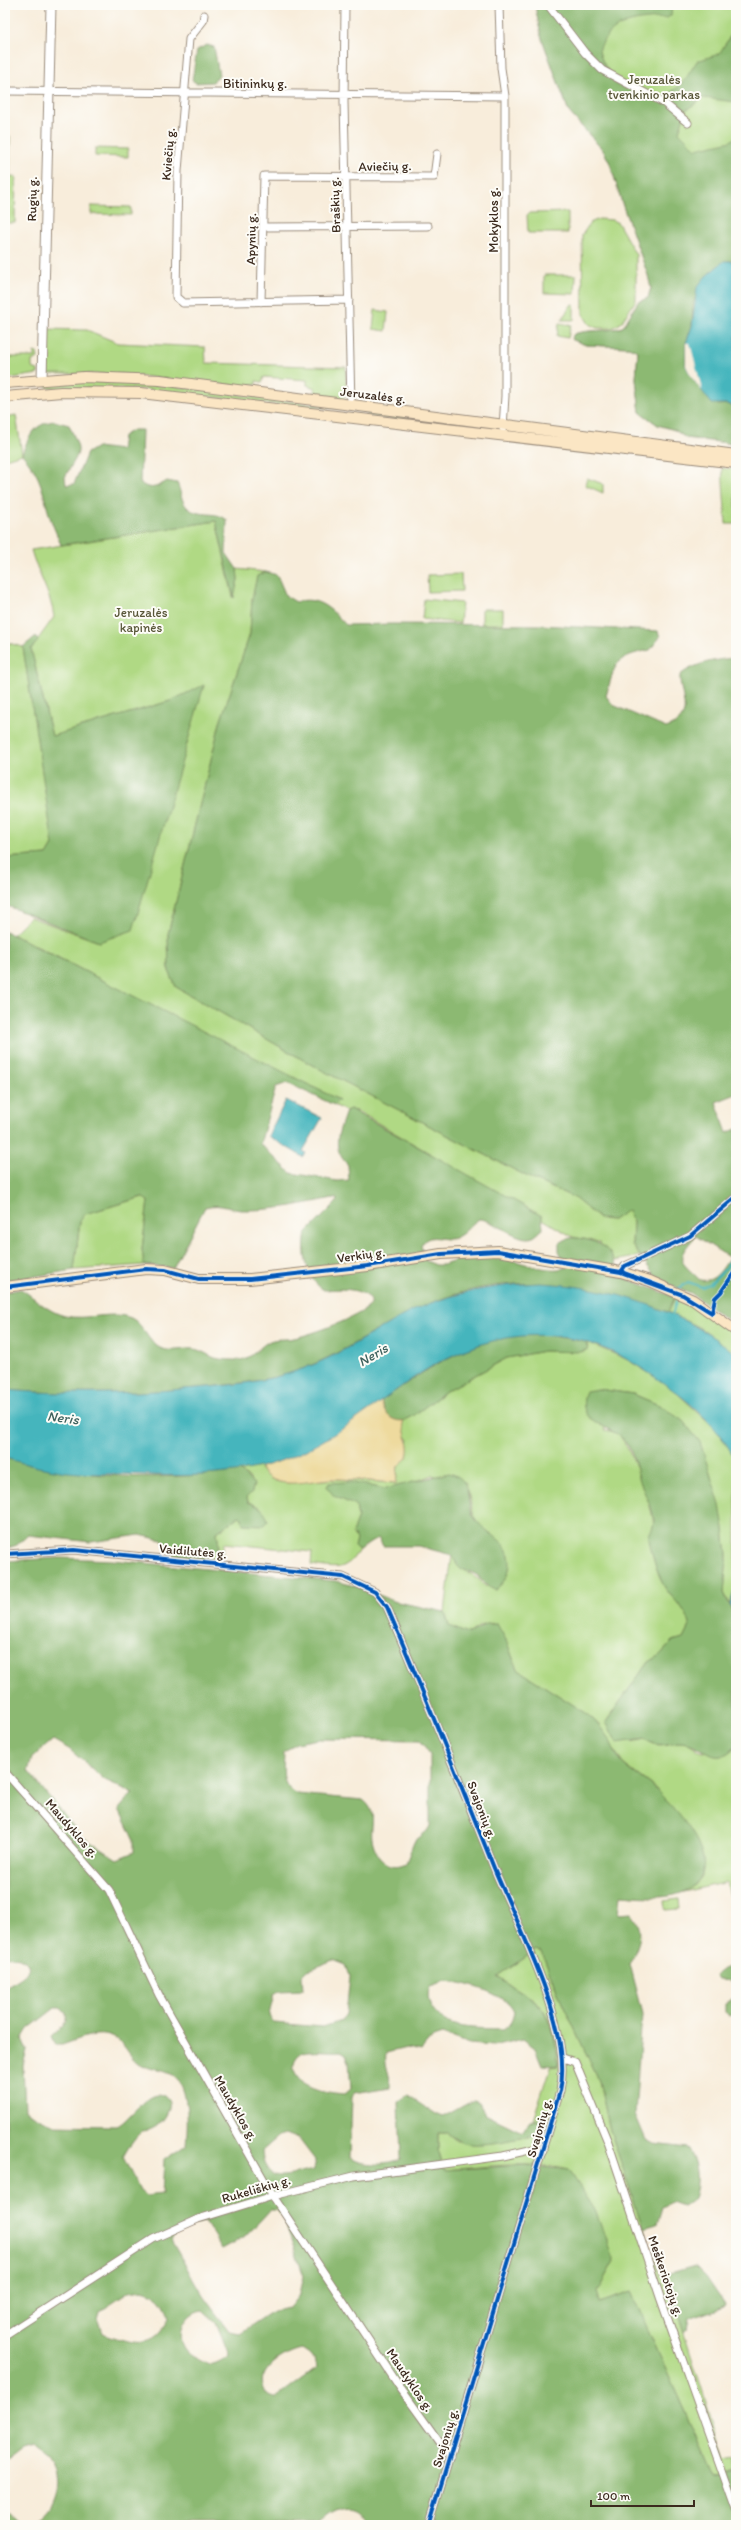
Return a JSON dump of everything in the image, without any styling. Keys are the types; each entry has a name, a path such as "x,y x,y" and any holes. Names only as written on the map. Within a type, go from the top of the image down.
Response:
{"main road":[{"name":"Jeruzalės g.","path":"5,383 42,379 98,377 160,380 736,455"},
{"name":"Rugių g.","path":"42,379 42,393"},
{"name":"Jeruzalės g.","path":"5,397 42,393 141,392 736,464"},
{"path":"350,418 351,405"},
{"name":"Verkių g.","path":"5,1287 146,1268 165,1270 199,1279 269,1278 368,1266 417,1256 484,1250 621,1272 693,1300 736,1331"}],"street":[{"name":"Rugių g.","path":"42,379 47,92 51,5"},
{"name":"Braškių g.","path":"345,5 344,94 351,405"},
{"name":"Mokyklos g.","path":"500,5 501,68 504,96 504,424 502,436"},
{"path":"548,5 585,53 602,70 664,103 688,123"},
{"name":"Kviečių g.","path":"204,15 203,21 189,39 178,179 176,295 178,300 183,303 261,302"},
{"name":"Bitininkų g.","path":"5,91 185,95 344,94 504,96"},
{"name":"Aviečių g.","path":"264,176 346,178 434,177 437,154"},
{"name":"Apynių g.","path":"261,302 264,176"},
{"path":"263,227 428,226"},
{"path":"261,302 349,300"},
{"path":"621,1272 625,1266 690,1236 736,1196"},
{"name":"Vaidilutės g.","path":"5,1554 74,1550 222,1564 343,1577 375,1592"},
{"name":"Svajonių g.","path":"375,1592 387,1607 442,1735 549,2001 563,2058 562,2081 543,2150 430,2525"},
{"name":"Maudyklos g.","path":"5,1772 109,1890 159,1995 273,2196 409,2401 450,2457"},
{"name":"Meškeriotojų g.","path":"563,2058 575,2062 608,2142 664,2307 736,2510"},
{"name":"Rukeliškių g.","path":"5,2335 153,2239 198,2219 273,2196 354,2176 496,2157 534,2149 543,2150"}],"green space":[{"name":"Jeruzalės tvenkinio parkas","path":"535,5 736,5 736,448 728,443 686,438 675,430 658,425 640,412 636,379 638,351 629,347 586,345 571,339 574,334 580,332 611,330 623,327 638,302 648,298 651,288 648,275 623,206 610,163 603,150 569,112 541,36"},
{"name":"Jeruzalės tvenkinio parkas","path":"535,5 672,5 671,15 667,18 646,19 626,23 618,27 610,33 599,51 608,71 614,77 629,87 658,98 666,95 682,84 697,61 719,54 731,35 736,13 736,102 703,98 686,110 679,132 696,149 731,141 736,136 736,261 724,261 706,276 693,303 692,326 686,343 686,366 718,405 728,404 736,408 736,448 728,443 686,438 675,430 658,425 640,412 636,379 638,351 629,347 586,345 571,339 574,334 580,332 611,330 623,327 638,302 648,298 651,288 648,275 623,206 610,163 603,150 569,112 541,36"},
{"path":"207,45 214,47 219,75 213,82 196,83 192,80 197,50"},
{"path":"5,136 10,136 10,177 16,177 15,223 5,223"},
{"path":"95,148 128,149 128,157 95,156"},
{"path":"91,206 131,207 131,215 91,214"},
{"path":"568,212 568,233 528,233 527,215 529,213"},
{"path":"599,219 612,220 618,223 636,255 636,300 621,323 612,328 597,328 589,324 583,314 582,235 590,223"},
{"path":"544,275 576,275 575,294 544,293"},
{"path":"572,304 574,304 574,320 561,320"},
{"path":"375,310 388,312 386,331 373,329"},
{"path":"559,323 571,325 568,338 557,336"},
{"path":"46,329 87,330 118,343 205,347 206,363 346,367 346,395 342,399 334,399 315,392 315,388 307,385 307,380 264,377 262,382 256,381 256,385 237,386 121,374 49,374 46,372"},
{"path":"5,351 8,351 8,357 34,357 34,352 37,353 38,358 32,361 32,368 38,370 38,374 5,379"},
{"path":"85,381 172,386 341,408 290,406 144,389 48,388 47,386 47,384"},
{"path":"368,410 463,424 434,424 367,416"},
{"path":"16,415 22,454 5,459 5,417"},
{"path":"54,421 69,425 78,448 77,456 65,477 66,485 74,484 87,453 97,447 121,450 123,436 133,430 142,430 140,483 147,487 154,487 167,481 177,483 182,500 192,511 197,513 218,515 227,520 226,553 237,569 238,579 234,598 216,521 61,545 50,517 38,478 32,466 22,454 33,432 42,425"},
{"path":"722,468 736,470 736,524 726,524"},
{"path":"587,478 603,484 603,493 585,485"},
{"name":"Jeruzalės kapinės","path":"216,521 233,597 238,580 237,569 266,572 257,577 252,599 250,634 220,723 168,934 169,971 176,987 312,1065 534,1180 573,1197 600,1219 613,1220 628,1210 633,1222 632,1245 640,1256 615,1261 599,1242 573,1237 359,1112 350,1109 346,1111 334,1105 339,1100 258,1061 13,934 30,917 99,942 204,686 170,701 52,736 31,649 54,617 47,591 31,550"},
{"path":"266,572 277,575 286,596 296,602 304,600 318,602 330,609 346,625 540,625 658,631 660,637 650,650 629,655 618,663 612,675 606,696 613,705 666,728 675,724 681,719 684,713 680,675 692,667 706,662 736,658 736,1094 716,1102 727,1133 736,1129 736,1326 691,1293 658,1280 632,1245 633,1222 628,1210 613,1220 600,1219 573,1197 534,1180 312,1065 176,987 169,971 168,934 220,723 250,634 252,599 257,576","holes":["696,1236 730,1258 714,1277 706,1280 700,1280 684,1264 682,1255 684,1250"]},
{"path":"461,574 462,591 428,592 427,575"},
{"path":"424,599 462,603 460,623 422,619"},
{"path":"482,609 503,609 503,624 482,624"},
{"path":"36,636 38,641 31,649 52,736 170,701 204,685 133,930 99,942 5,905 5,858 47,855 53,845 23,647"},
{"path":"5,642 23,647 53,839 53,845 47,855 5,858"},
{"path":"5,931 339,1100 334,1105 287,1083 276,1087 260,1144 291,1173 337,1181 349,1180 348,1165 339,1152 338,1140 346,1111 350,1109 542,1216 543,1229 533,1237 521,1237 485,1220 479,1219 463,1233 452,1239 429,1238 421,1246 426,1261 436,1265 443,1265 469,1257 485,1255 505,1258 548,1269 558,1269 567,1267 559,1251 559,1244 570,1238 583,1239 598,1243 608,1250 614,1261 619,1276 675,1297 668,1312 601,1292 569,1286 537,1284 505,1285 473,1290 440,1299 407,1314 334,1355 303,1369 275,1377 224,1385 140,1392 72,1393 5,1390 5,1292 21,1289 47,1308 65,1316 81,1317 116,1315 131,1318 139,1324 152,1342 160,1348 168,1350 193,1349 224,1360 244,1359 252,1355 270,1341 291,1339 302,1336 345,1320 371,1305 371,1299 360,1292 355,1291 342,1289 324,1290 313,1279 309,1272 305,1256 306,1233 336,1203 337,1199 333,1198 258,1210 241,1210 222,1206 205,1207 173,1268 144,1265 142,1249 148,1201 142,1197 85,1214 80,1221 74,1270 5,1281"},
{"path":"143,1197 148,1201 142,1249 144,1265 74,1270 80,1221 85,1214"},
{"path":"675,1297 687,1300 736,1335 736,1354 700,1328 668,1312"},
{"path":"542,1334 586,1342 588,1349 581,1352 544,1351 507,1358 446,1391 413,1416 403,1421 397,1421 387,1416 381,1401 437,1364 456,1354 496,1340"},
{"path":"586,1342 626,1359 667,1384 714,1427 732,1452 736,1461 736,1586 730,1604 724,1593 727,1556 724,1529 710,1473 661,1406 633,1394 598,1389 605,1430 618,1434 624,1441 634,1462 648,1501 653,1523 652,1550 662,1582 665,1588 685,1612 690,1624 683,1638 673,1641 660,1655 648,1662 606,1722 632,1742 645,1739 656,1745 661,1745 681,1742 687,1743 701,1751 706,1752 732,1750 736,1746 736,1925 727,1882 680,1893 695,1885 702,1876 702,1855 656,1789 623,1764 599,1725 589,1715 517,1669 506,1640 492,1623 480,1626 468,1634 449,1626 445,1612 452,1555 456,1562 464,1570 477,1577 486,1587 509,1555 500,1541 483,1530 474,1517 466,1484 432,1475 406,1485 385,1489 349,1482 348,1501 356,1506 358,1517 352,1533 357,1539 355,1547 359,1550 344,1566 333,1568 311,1565 312,1552 224,1543 222,1555 211,1560 198,1560 219,1546 217,1532 239,1516 264,1525 260,1507 248,1502 247,1497 251,1480 240,1471 259,1467 264,1474 286,1483 334,1479 396,1483 398,1466 409,1440 404,1434 403,1421 413,1416 446,1391 507,1358 544,1351 585,1351 588,1347"},
{"path":"598,1389 633,1394 661,1406 683,1421 700,1442 720,1505 727,1556 724,1593 736,1619 736,1746 722,1756 711,1755 694,1745 681,1742 656,1744 645,1739 617,1743 606,1722 648,1662 660,1655 673,1641 683,1638 690,1624 685,1612 665,1588 658,1572 649,1539 654,1523 653,1516 630,1449 621,1437 590,1418 585,1411 583,1402 586,1391"},
{"path":"5,1458 62,1470 122,1476 182,1476 240,1471 254,1484 252,1492 247,1497 248,1502 263,1511 268,1521 264,1525 243,1524 242,1518 239,1516 217,1532 219,1546 215,1552 210,1556 199,1559 174,1557 162,1540 140,1535 91,1542 28,1535 17,1545 5,1549"},
{"path":"449,1473 457,1476 465,1485 474,1517 483,1527 499,1540 508,1552 510,1566 508,1572 501,1585 495,1590 474,1573 461,1568 452,1555 418,1546 383,1546 378,1538 359,1550 355,1547 357,1539 352,1533 358,1517 356,1506 334,1496 327,1487 329,1483 349,1482 385,1489"},
{"path":"60,1558 112,1560 336,1581 358,1587 393,1601 445,1612 449,1626 468,1634 487,1624 497,1624 506,1640 517,1669 589,1715 598,1724 610,1741 622,1762 657,1791 689,1828 698,1842 703,1857 703,1871 696,1883 681,1893 674,1895 651,1897 620,1895 618,1914 631,1913 639,1926 640,1932 638,1945 629,1964 642,2014 635,2114 646,2140 654,2144 688,2148 692,2154 697,2173 697,2187 694,2199 683,2206 672,2202 662,2207 657,2224 643,2228 610,2130 599,2081 557,1991 542,1952 536,1950 497,1977 526,1995 541,2007 548,2019 553,2035 557,2052 558,2066 542,2065 535,2048 523,2039 493,2046 469,2044 442,2034 433,2037 421,2051 406,2048 386,2053 390,2087 355,2093 352,2097 350,2158 368,2164 390,2163 401,2159 399,2101 408,2095 443,2117 474,2100 479,2102 485,2114 522,2132 530,2121 545,2119 539,2133 494,2143 463,2143 447,2133 438,2133 438,2150 444,2170 525,2165 569,2170 595,2210 614,2261 597,2291 600,2303 631,2292 714,2477 736,2472 736,2525 366,2525 363,2516 358,2511 351,2508 344,2508 330,2514 319,2525 5,2525 5,2508 22,2524 33,2522 42,2516 49,2509 54,2499 56,2477 54,2466 49,2456 34,2444 23,2447 5,2461 5,1987 26,1973 28,1965 26,1962 18,1958 5,1957 5,1561","holes":["318,1739 420,1740 430,1754 430,1826 427,1831 414,1842 406,1863 395,1866 390,1865 381,1859 375,1849 372,1837 371,1810 363,1800 297,1794 291,1791 287,1786 283,1771 284,1752 296,1743","53,1740 69,1749 105,1780 133,1793 119,1809 134,1841 134,1852 117,1859 81,1836 28,1771 32,1758","333,1960 346,1965 350,1976 346,2014 341,2021 323,2027 274,2023 269,2015 274,1994 279,1991 303,1990 302,1976 308,1970","445,1981 473,1986 503,1999 510,2005 514,2012 510,2023 502,2029 462,2027 444,2020 437,2015 431,2007 428,1992 430,1986","55,2008 60,2008 66,2012 66,2020 63,2026 52,2036 56,2045 62,2045 84,2037 106,2035 120,2042 138,2063 146,2067 169,2073 179,2080 187,2107 186,2145 164,2160 162,2194 146,2196 140,2191 123,2157 133,2141 141,2132 152,2129 163,2120 169,2108 167,2099 161,2094 155,2094 148,2098 117,2126 52,2125 25,2110 23,2065 27,2050 22,2039 28,2029","312,2051 341,2051 346,2054 349,2062 351,2089 345,2094 330,2092 312,2088 298,2079 295,2072 295,2060 301,2053","286,2134 299,2139 315,2160 314,2170 287,2176 273,2174 268,2170 264,2162 262,2151 279,2136","270,2210 277,2210 284,2220 304,2276 300,2294 289,2308 273,2311 240,2333 229,2331 203,2296 171,2240 178,2230 205,2222 222,2249 246,2236","142,2290 157,2296 163,2303 169,2318 163,2329 156,2337 149,2341 141,2342 123,2340 102,2333 97,2319 99,2312 129,2292","203,2310 216,2322 229,2355 228,2358 217,2364 211,2365 188,2353 184,2347 181,2334 183,2327 190,2316","302,2349 314,2357 316,2369 277,2398 273,2398 265,2392 262,2383 268,2369 280,2358"]},
{"path":"679,1899 680,1909 665,1910 664,1901"},
{"path":"536,1950 542,1952 557,1991 599,2081 610,2130 660,2276 666,2277 724,2459 736,2457 736,2471 714,2477 631,2292 600,2303 597,2291 614,2261 569,2170 538,2165 507,2165 444,2170 438,2150 438,2133 447,2133 457,2141 529,2137 541,2119 533,2120 550,2067 558,2066 557,2052 551,2026 544,2011 537,2002 497,1977"},
{"path":"736,1964 736,1981 717,1980 714,1976 723,1969"},
{"path":"736,1997 736,2014 729,2016 725,2011 725,2003"},
{"path":"695,2266 706,2277 725,2305 724,2307 689,2319 687,2330 684,2333 666,2277 660,2276"}],"sand":[{"path":"381,1401 388,1416 394,1420 403,1421 408,1443 407,1458 398,1466 396,1483 335,1479 283,1483 266,1475 259,1467 293,1455 323,1440"}],"water":[{"path":"724,261 736,261 736,408 728,404 712,404 692,378 686,366 686,343 692,326 697,287 706,276"},
{"path":"286,1100 322,1118 303,1151 306,1153 303,1157 268,1136"},
{"name":"Neris","path":"541,1283 594,1289 644,1303 692,1324 736,1354 736,1461 728,1447 708,1421 684,1399 644,1370 616,1354 587,1343 558,1337 529,1336 500,1339 471,1348 443,1360 415,1377 334,1434 299,1453 261,1467 222,1474 182,1476 94,1474 43,1468 5,1458 5,1390 49,1393 116,1393 213,1387 258,1381 288,1374 316,1364 342,1351 406,1314 455,1295 489,1288"},
{"path":"736,1586 736,1619 730,1604"}],"pier":[{"path":"686,343 690,343 702,389 701,390 692,378 686,366"}],"waterway":[{"path":"678,1289 688,1282 702,1287 710,1284 727,1267 736,1244"},
{"path":"672,1315 677,1299"}],"cycle path":[{"path":"621,1272 625,1266 690,1236 736,1197"},
{"path":"5,1287 146,1269 165,1270 199,1279 250,1279 368,1266 441,1254 498,1251 621,1272 683,1295 712,1313 715,1298 736,1270"},
{"path":"5,1554 74,1550 343,1577 375,1592 387,1607 494,1868 541,1978 552,2008 559,2038 562,2066 560,2091 429,2525"}]}
